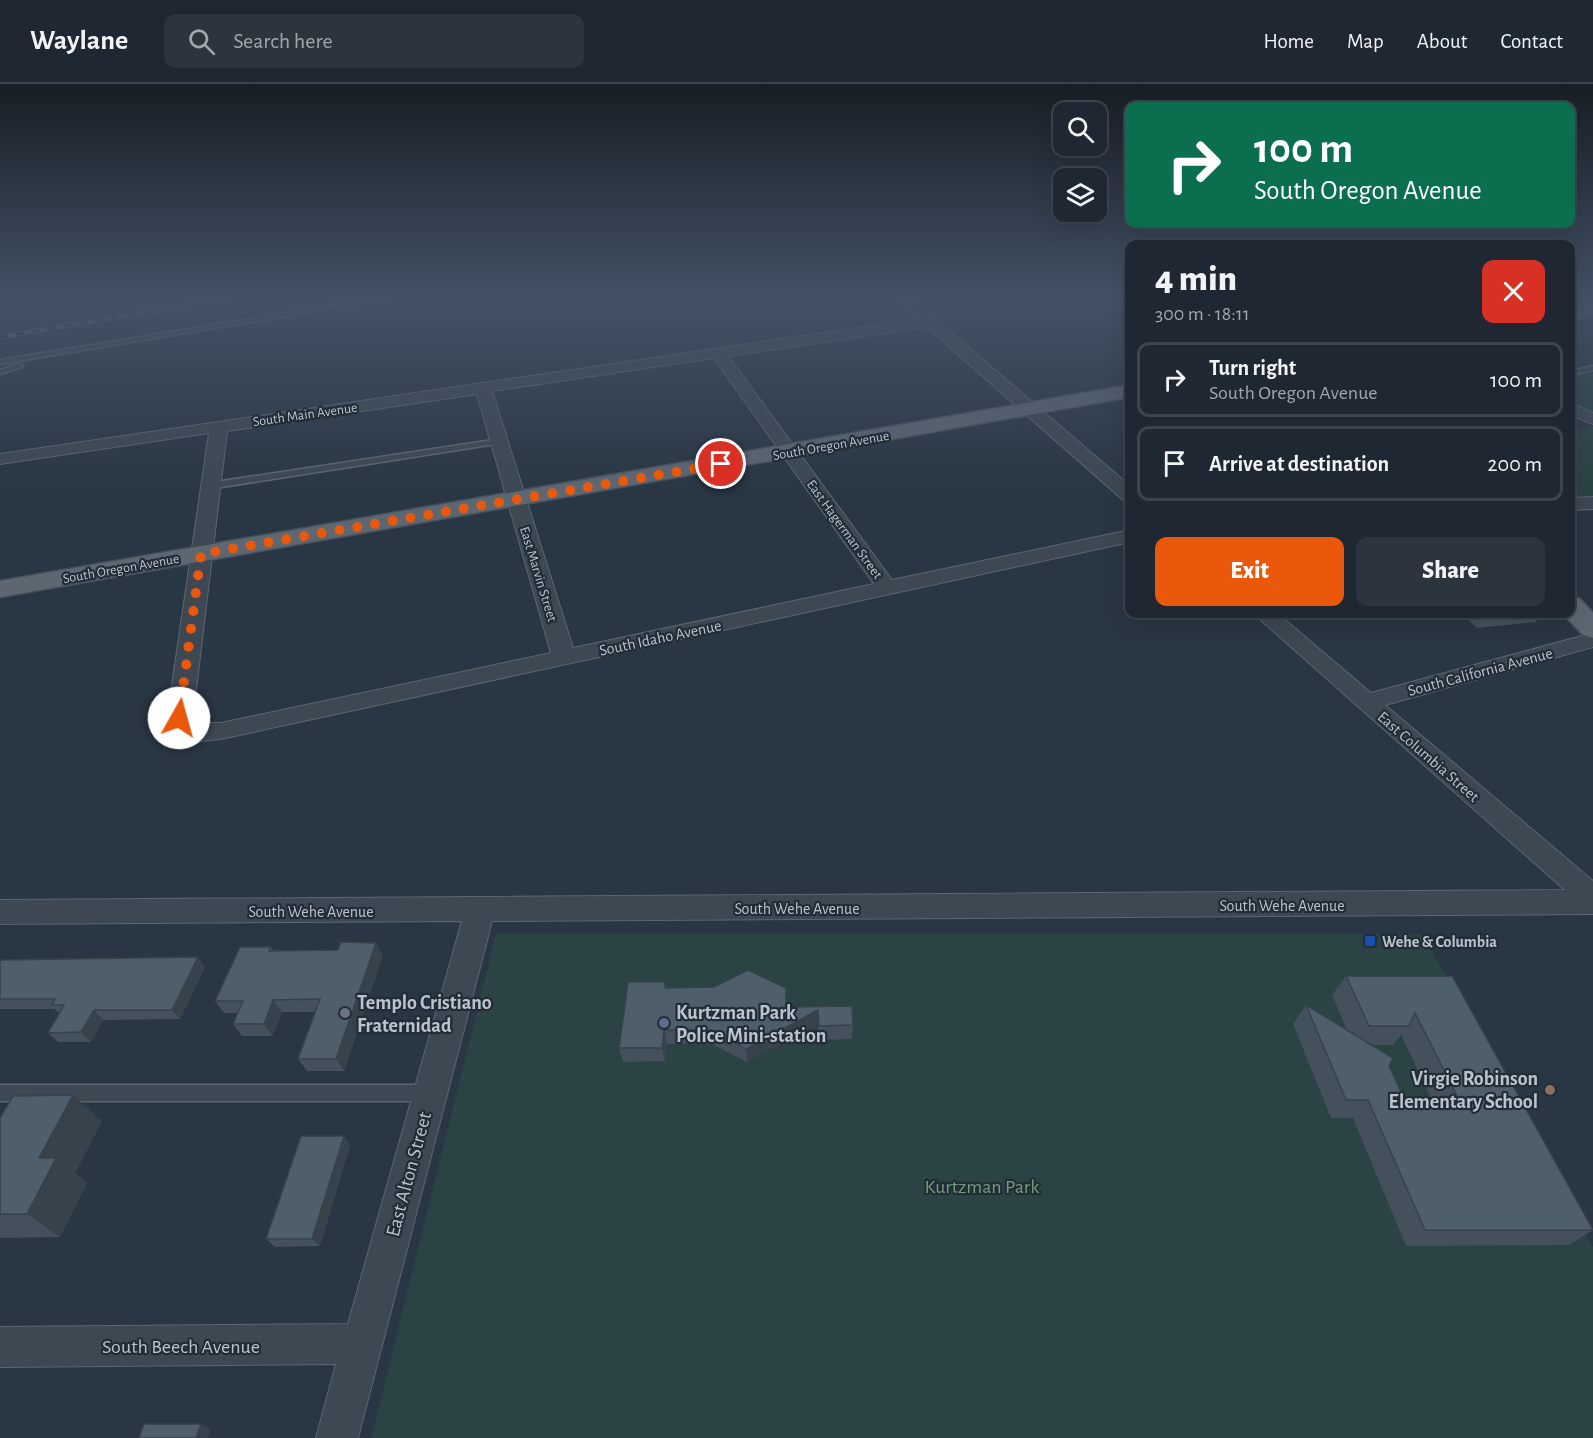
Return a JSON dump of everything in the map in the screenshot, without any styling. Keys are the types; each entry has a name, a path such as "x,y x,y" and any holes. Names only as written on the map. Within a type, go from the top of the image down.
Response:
{"main road":[{"name":"South Oregon Avenue","path":"0,589 1125,392"},
{"path":"1575,610 1593,629"}],"street":[{"name":"South Main Avenue","path":"0,459 656,362"},
{"name":"East Hagerman Street","path":"725,362 887,588"},
{"path":"976,362 1125,492"},
{"name":"East Marvin Street","path":"483,388 564,657"},
{"path":"1575,410 1593,419"},
{"path":"201,554 219,426"},
{"path":"1575,504 1593,503"},
{"name":"South Idaho Avenue","path":"201,554 179,718 181,727 190,733 204,734 1125,537"},
{"name":"East Columbia Street","path":"1270,618 1593,900"},
{"name":"South California Avenue","path":"1366,702 1593,640"},
{"name":"South Wehe Avenue","path":"0,912 1593,900"},
{"name":"East Alton Street","path":"337,1438 480,910"},
{"name":"South Beech Avenue","path":"0,1347 362,1344"}],"lane":[{"path":"0,372 26,362"},
{"path":"1575,372 1593,368"},
{"path":"209,486 499,441"},
{"path":"0,1093 430,1093"}],"green space":[{"path":"1575,367 1593,373 1593,415 1575,406"},
{"path":"1593,426 1593,496 1575,496 1575,430"},
{"name":"Kurtzman Park","path":"496,934 1423,934 1593,1247 1593,1438 371,1438"}],"building":[{"path":"341,942 376,943 336,1059 298,1059 320,999 273,1000 264,1024 233,1024 243,1001 215,1001 240,947 271,947 269,951 338,950"},
{"path":"198,957 172,1010 94,1010 81,1032 48,1033 64,1005 51,1005 55,999 0,999 0,960"},
{"path":"748,970 786,988 786,1007 852,1006 853,1025 819,1026 818,1010 746,1049 711,1030 664,1030 662,1048 619,1048 628,982 665,982 665,988 714,987"},
{"path":"1346,976 1452,976 1593,1230 1425,1230 1368,1100 1346,1100 1306,1005 1393,1058 1389,1066 1405,1100 1459,1100 1415,1013 1409,1026 1369,1026"},
{"path":"73,1095 39,1158 56,1158 27,1214 0,1214 0,1118 13,1096"},
{"path":"301,1136 344,1136 312,1239 266,1239"},
{"path":"144,1424 201,1424 196,1438 139,1438"}],"place":[{"name":"Wehe & Columbia","path":"1370,941"},
{"name":"Templo Cristiano Fraternidad","path":"345,1013"},
{"name":"Kurtzman Park Police Mini-station","path":"664,1023"},
{"name":"Virgie Robinson Elementary School","path":"1550,1090"}],"route":[{"path":"179,718 201,554 721,464"}]}
